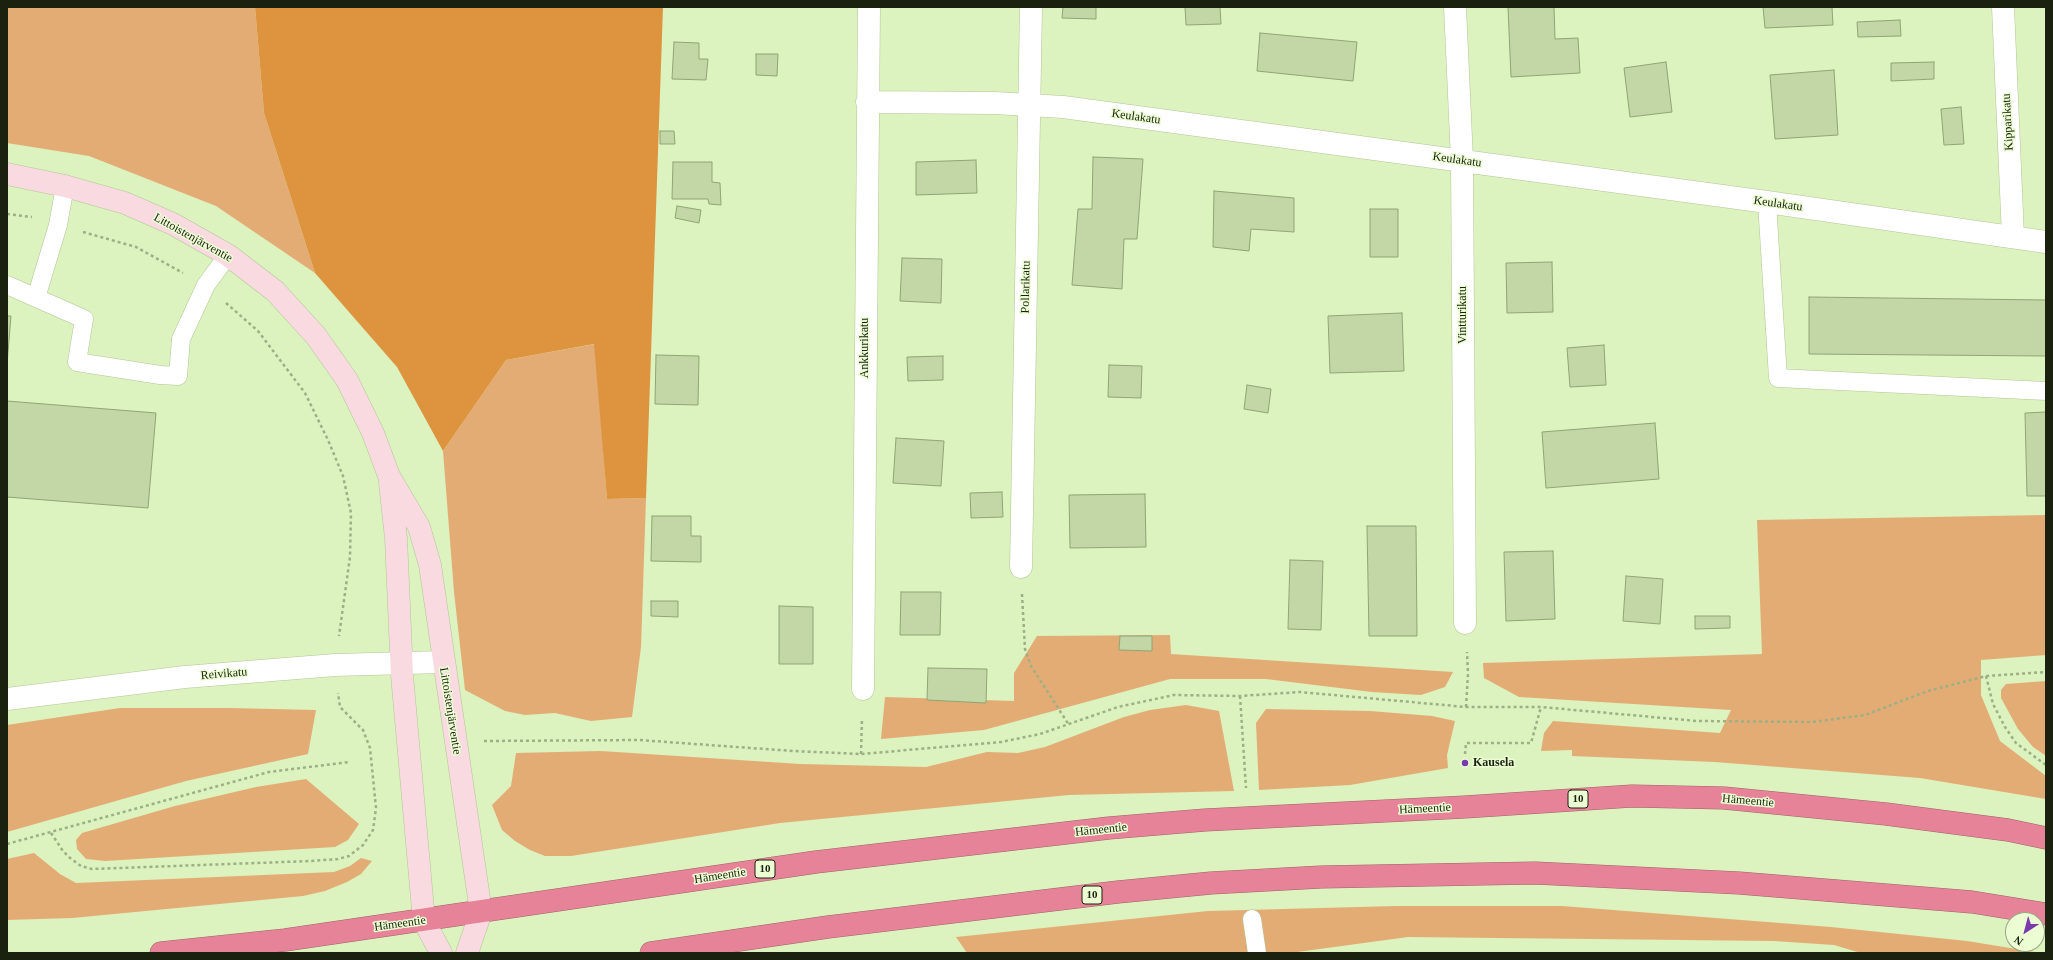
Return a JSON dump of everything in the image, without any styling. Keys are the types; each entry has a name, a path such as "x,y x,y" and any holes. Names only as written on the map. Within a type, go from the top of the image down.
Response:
{"highway":[{"name":"Hämeentie","path":"161,953 286,940 424,921 816,862 1109,828 1205,820 1458,807 1632,796 1724,798 1894,815 2008,830 2046,838"},
{"name":"10","path":"651,953 828,927 1126,891 1211,882 1320,877 1536,873 1693,880 1972,902 2046,914"}],"street":[{"name":"Ankkurikatu","path":"863,689 869,7"},
{"name":"Pollarikatu","path":"1021,567 1031,7"},
{"name":"Vintturikatu","path":"1455,7 1462,160 1465,623"},
{"name":"Kipparikatu","path":"2003,7 2013,237"},
{"name":"Keulakatu","path":"867,102 1030,104 1063,107 1462,160 2046,242"},
{"name":"Littoistenjärventie","path":"7,174 65,186 125,203 173,224 228,255 275,291 316,336 347,380 373,433 389,476 419,527 430,565 443,662 481,912 467,953"},
{"name":"Littoistenjärventie","path":"389,476 396,538 401,662 424,921 441,953"},
{"name":"Reivikatu","path":"7,699 185,677 335,665 443,662"}],"lane":[{"path":"36,298 58,224 65,186"},
{"path":"1767,202 1778,378 2046,391"},
{"path":"7,285 84,319 77,362 160,375 178,376 181,339 206,285 228,255"},
{"path":"1252,919 1257,953"}],"path":[{"path":"7,214 28,216 136,247 206,285 258,331 305,393 328,440 343,476 352,512 350,557 335,665 340,707 363,730 370,748 376,808 373,830 363,846 349,856 338,859 92,869 81,866 70,858 63,851 51,833"},
{"path":"1021,567 1025,649 1031,666 1069,725"},
{"path":"1465,623 1468,674 1466,707"},
{"path":"484,741 639,740 793,752 861,754 1001,742 1040,734 1118,707 1174,696 1240,696 1300,692 1466,707 1541,707 1697,721 1813,722 1865,715 1928,691 1986,676 2046,672"},
{"path":"1986,676 1993,704 2005,727 2016,743 2046,765"},
{"path":"861,754 863,689"},
{"path":"1240,696 1246,788"},
{"path":"1465,754 1466,743 1531,743 1541,707"},
{"path":"7,844 269,772 349,762"}],"shaded area":[{"path":"7,7 255,7 264,113 315,273 216,206 89,156 7,143"},
{"path":"255,7 663,7 646,498 607,499 594,344 506,360 443,451 397,367 315,273 264,113"},
{"path":"595,344 607,499 646,498 641,647 632,717 591,721 555,713 525,715 505,711 465,690 454,592 443,451 506,360"},
{"path":"2046,515 2046,655 1981,660 1981,695 2000,741 2046,776 2046,799 1920,778 1715,762 1572,756 1572,750 1541,751 1544,733 1553,721 1720,733 1731,710 1519,697 1484,678 1483,663 1762,654 1757,520"},
{"path":"1170,635 1171,654 1453,672 1445,687 1421,695 1372,692 1266,679 1170,679 984,730 881,739 885,697 1014,701 1014,673 1037,636"},
{"path":"2046,681 2046,756 2033,747 2018,729 2001,698 2001,690 2006,684"},
{"path":"1186,705 1219,711 1234,791 1069,795 780,823 571,856 545,856 530,850 515,841 502,830 492,805 511,786 516,753 601,751 800,764 926,767 987,752 1018,753 1045,747 1124,717 1150,710"},
{"path":"120,708 316,710 308,754 186,781 7,832 7,725"},
{"path":"1266,709 1370,711 1432,716 1455,721 1447,755 1448,768 1350,785 1259,790 1256,723"},
{"path":"306,779 359,824 348,840 335,847 105,861 86,859 77,849 76,840 82,833 175,806 256,787"},
{"path":"34,853 60,874 76,883 334,872 350,866 361,858 372,861 361,874 347,882 325,891 303,896 72,918 7,920 7,859"},
{"path":"1396,906 1562,906 1831,927 1967,941 2005,947 2005,952 2041,953 1861,953 1834,945 1774,941 1408,937 1290,953 967,953 956,937 1208,911"}],"building":[{"path":"1063,7 1096,7 1096,19 1062,18"},
{"path":"1185,7 1220,7 1221,24 1186,25"},
{"path":"1508,7 1554,7 1555,39 1578,38 1580,73 1511,77"},
{"path":"1763,7 1832,7 1833,25 1765,28"},
{"path":"1900,20 1901,36 1858,37 1857,22"},
{"path":"1260,33 1357,42 1353,81 1257,71"},
{"path":"674,42 699,43 699,59 708,59 706,80 672,79"},
{"path":"756,54 778,54 777,76 756,75"},
{"path":"1666,62 1672,112 1630,117 1624,68"},
{"path":"1934,62 1934,79 1891,81 1891,63"},
{"path":"1834,70 1838,135 1775,139 1770,75"},
{"path":"1961,107 1964,144 1944,145 1941,109"},
{"path":"660,131 674,131 675,144 660,144"},
{"path":"1093,157 1143,159 1137,239 1124,239 1122,289 1072,285 1078,209 1092,209"},
{"path":"976,160 977,193 916,195 916,162"},
{"path":"673,162 712,162 712,182 720,183 721,205 709,204 708,199 672,199"},
{"path":"1214,191 1294,198 1294,232 1251,229 1249,251 1213,247"},
{"path":"677,206 701,210 699,223 675,218"},
{"path":"1370,209 1398,209 1398,257 1370,257"},
{"path":"902,258 942,259 941,303 900,301"},
{"path":"1552,262 1553,312 1507,313 1506,263"},
{"path":"1809,297 2046,300 2046,356 1809,354"},
{"path":"1402,313 1404,371 1330,373 1328,316"},
{"path":"7,316 11,316 7,364"},
{"path":"1604,345 1606,385 1570,387 1567,348"},
{"path":"656,355 699,356 698,405 655,404"},
{"path":"943,356 943,380 908,381 907,357"},
{"path":"1109,365 1142,366 1141,398 1108,397"},
{"path":"1247,385 1271,389 1268,413 1244,409"},
{"path":"7,401 156,413 148,508 7,497"},
{"path":"2046,412 2046,496 2027,496 2025,413"},
{"path":"1655,423 1659,479 1546,488 1542,432"},
{"path":"896,438 944,441 941,486 893,483"},
{"path":"1002,492 1003,517 971,518 970,493"},
{"path":"1145,494 1146,547 1070,548 1069,495"},
{"path":"652,516 691,516 691,536 701,536 701,562 651,561"},
{"path":"1367,526 1416,526 1417,636 1369,636"},
{"path":"1553,551 1555,619 1506,621 1504,552"},
{"path":"1290,560 1323,561 1321,630 1288,629"},
{"path":"1626,576 1663,579 1660,624 1623,621"},
{"path":"901,592 941,592 940,635 900,635"},
{"path":"651,601 678,601 678,617 651,616"},
{"path":"779,606 813,607 813,664 779,664"},
{"path":"1695,616 1730,616 1730,628 1695,629"},
{"path":"1120,636 1152,636 1152,651 1119,650"},
{"path":"928,668 987,669 986,703 927,700"}],"place":[{"name":"Kausela","path":"1465,763"}]}
